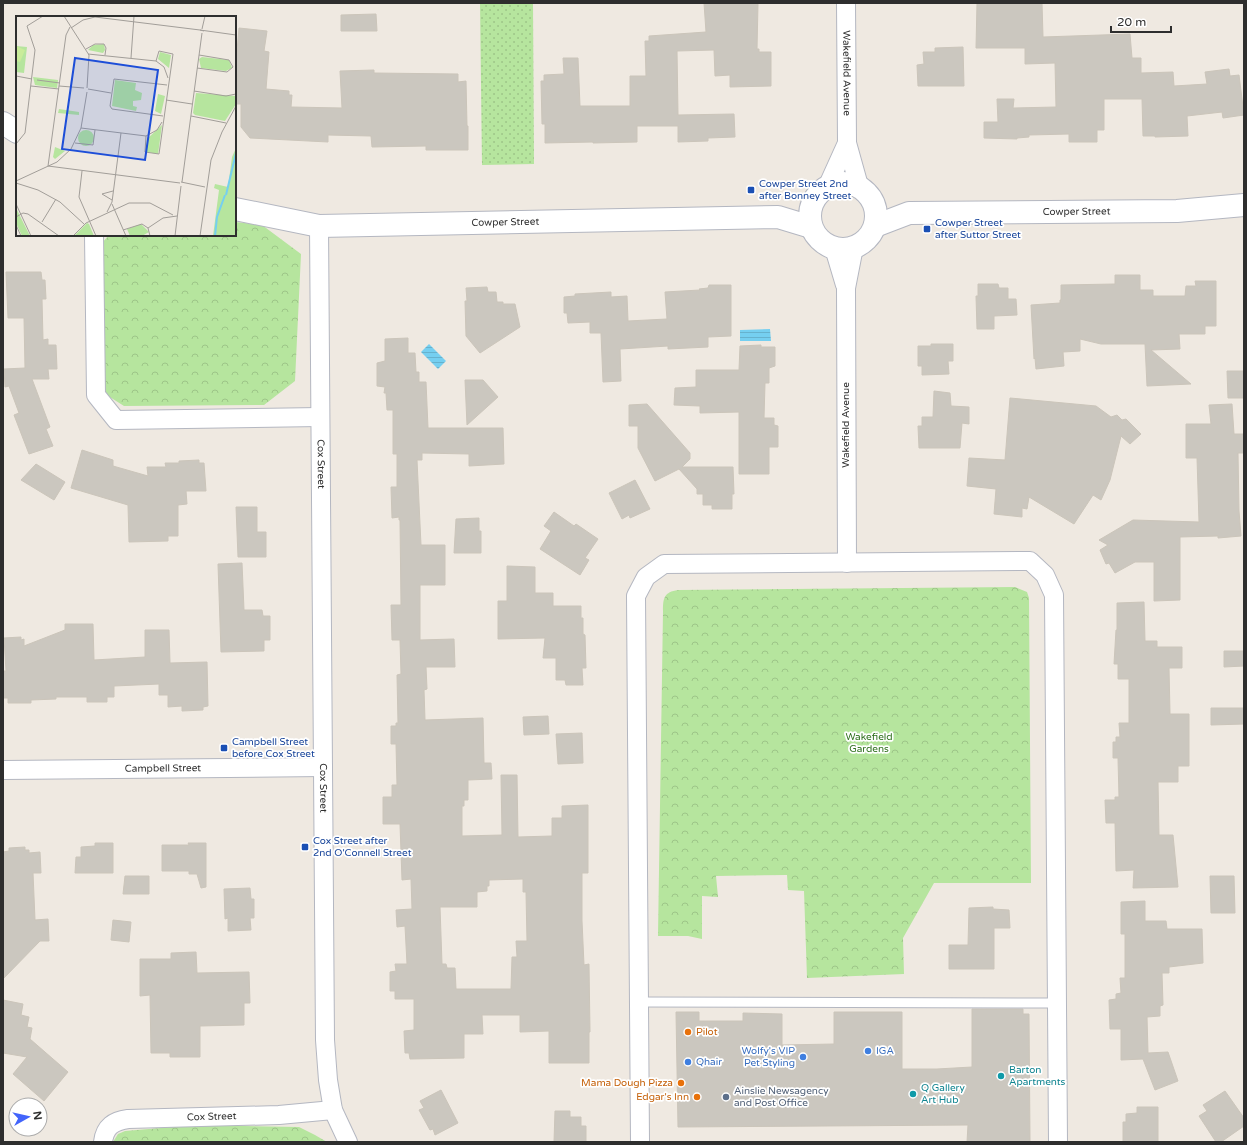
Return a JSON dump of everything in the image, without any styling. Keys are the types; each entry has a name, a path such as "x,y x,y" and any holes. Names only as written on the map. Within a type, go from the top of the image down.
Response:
{"street":[{"name":"Wakefield Avenue","path":"846,3 847,143 862,188"},
{"path":"3,123 16,131"},
{"name":"Wakefield Avenue","path":"822,191 847,143"},
{"path":"838,182 849,183 862,188 871,198 875,207 875,226 865,241 844,248 824,244 816,236 811,227 809,217 811,206 822,191 838,182"},
{"name":"Cowper Street","path":"862,188 909,213"},
{"name":"Cowper Street","path":"778,217 822,191"},
{"name":"Cowper Street","path":"875,226 909,213 1178,211 1244,205"},
{"name":"Cowper Street","path":"236,209 318,226 778,217 811,227"},
{"name":"Cox Street","path":"318,226 325,1040 328,1080 333,1110 348,1142"},
{"path":"94,236 96,395 116,420 320,417"},
{"name":"Wakefield Avenue","path":"844,248 846,288 847,563"},
{"path":"640,1142 636,596 646,577 664,564 1030,561 1045,575 1054,595 1058,1142"},
{"name":"Campbell Street","path":"3,770 323,767"},
{"name":"Cox Street","path":"103,1142 108,1128 117,1121 128,1119 279,1115 333,1110"}],"lane":[{"path":"638,1002 1058,1004"}],"green space":[{"path":"480,3 533,3 534,164 482,165"},
{"path":"236,222 262,225 301,254 295,381 264,405 124,406 105,394 101,244 108,236 236,236"},
{"name":"Wakefield Gardens","path":"1015,587 1027,592 1029,598 1031,883 934,883 903,938 904,974 807,978 804,891 788,890 787,875 716,876 718,897 702,896 702,939 688,936 658,936 663,606 665,596 667,594 678,590"},
{"path":"196,1125 299,1127 327,1142 113,1142 118,1134 125,1131"}],"water":[{"path":"770,329 771,341 740,341 740,330"},
{"path":"429,344 446,361 438,369 421,352"}],"building":[{"path":"704,3 758,3 757,49 759,49 759,52 771,52 771,86 730,87 730,75 715,76 714,50 677,51 678,115 734,114 735,137 708,138 708,141 678,142 678,126 637,126 637,142 545,143 545,124 542,124 541,81 544,81 544,75 564,74 563,58 578,58 580,106 630,106 630,76 646,76 645,41 649,41 649,36 706,32"},
{"path":"977,3 1042,3 1043,37 1130,34 1132,58 1141,58 1141,73 1173,72 1174,86 1207,84 1205,72 1229,69 1230,76 1239,75 1244,115 1223,118 1222,112 1187,116 1188,136 1143,136 1142,99 1104,99 1104,130 1097,130 1097,142 1069,142 1069,134 1029,135 1029,137 1017,139 984,138 984,122 998,122 997,99 1014,99 1013,108 1056,107 1055,63 1025,64 1025,48 976,48"},
{"path":"376,14 377,31 341,31 341,15"},
{"path":"239,28 267,31 264,51 269,52 266,89 289,91 289,95 292,95 291,107 342,108 340,71 374,70 374,73 458,74 458,82 466,81 468,150 426,150 426,146 372,147 371,136 328,135 328,142 250,138 241,127 241,104 236,104 236,62"},
{"path":"963,47 964,86 918,86 917,65 924,64 923,52 935,52 935,48"},
{"path":"6,272 41,272 42,280 45,280 46,299 42,299 43,340 48,339 48,345 56,345 57,369 48,369 49,379 32,379 50,427 46,429 53,446 29,454 14,415 19,413 9,386 5,387 4,369 25,368 24,318 8,318"},
{"path":"1115,275 1140,275 1140,290 1153,290 1153,296 1185,296 1186,286 1196,286 1195,281 1216,281 1216,326 1205,326 1205,334 1179,334 1180,349 1151,350 1191,384 1147,386 1145,344 1101,344 1080,339 1080,351 1063,352 1064,366 1036,369 1035,358 1034,359 1031,305 1060,303 1061,285 1115,284"},
{"path":"978,284 998,284 999,288 1008,288 1008,299 1016,299 1017,315 994,316 994,329 977,329 976,296 978,296"},
{"path":"709,285 731,285 731,336 708,337 708,347 668,349 668,346 620,349 621,381 603,382 601,333 590,333 590,322 568,323 567,313 564,313 564,297 575,296 575,294 611,292 611,297 627,296 628,321 667,319 665,292 700,290 699,289 708,288"},
{"path":"487,287 488,292 496,292 497,302 503,302 503,304 515,304 520,327 480,353 466,336 466,288"},
{"path":"408,338 408,353 415,353 416,372 419,372 419,382 426,382 428,428 503,428 504,464 469,466 469,454 422,453 422,460 417,460 421,545 445,545 445,585 420,585 420,640 454,639 455,667 426,667 427,689 424,690 425,720 483,718 484,763 491,763 492,779 468,780 468,800 464,800 464,806 462,806 462,836 502,835 501,775 517,775 518,837 552,836 552,818 562,818 562,806 588,805 588,873 582,873 582,921 584,965 589,964 589,1063 549,1063 549,1031 520,1032 520,1015 482,1015 483,1034 464,1034 464,1058 410,1059 409,1053 405,1053 404,1031 414,1030 414,999 395,999 395,991 390,991 390,972 396,971 395,964 407,964 405,926 397,927 396,910 412,909 411,879 402,880 400,824 383,824 383,797 392,797 392,785 397,785 396,744 391,744 391,726 396,726 396,723 398,723 397,675 401,674 400,640 392,640 391,605 401,605 400,520 399,517 392,518 391,487 397,487 397,454 393,454 393,410 387,410 386,393 384,393 385,387 377,386 377,363 385,361 385,339","holes":["523,879 523,892 526,892 527,941 516,941 517,957 512,957 511,989 456,989 455,968 447,968 446,964 442,964 440,907 477,907 477,892 487,891 489,880"]},
{"path":"931,344 953,344 953,361 948,361 949,374 922,375 922,366 918,366 918,346 931,346"},
{"path":"761,345 761,347 775,347 775,366 769,368 769,383 765,383 764,418 774,418 774,425 778,426 778,447 769,447 769,474 739,474 739,412 700,413 700,406 674,405 675,388 696,387 696,370 739,370 740,346"},
{"path":"1227,371 1244,371 1244,398 1228,398"},
{"path":"465,380 483,380 498,397 467,425"},
{"path":"934,391 950,393 951,406 969,407 969,424 962,423 960,448 919,448 918,426 922,426 922,417 933,417"},
{"path":"1010,398 1096,406 1111,417 1117,415 1122,420 1126,419 1141,434 1130,444 1121,436 1110,480 1101,500 1093,495 1074,524 1029,497 1027,509 1022,508 1022,517 994,514 996,489 967,486 969,458 1005,460"},
{"path":"647,404 690,453 690,459 682,467 733,467 734,494 732,494 732,509 712,509 712,505 703,505 703,494 697,494 697,489 679,469 655,481 638,448 638,426 629,426 629,405"},
{"path":"1232,404 1234,434 1244,434 1244,453 1238,453 1241,536 1218,538 1218,536 1180,537 1180,600 1154,601 1154,562 1135,562 1115,573 1109,563 1106,564 1100,550 1108,545 1099,540 1133,520 1199,522 1197,458 1186,458 1186,424 1211,424 1209,405"},
{"path":"82,450 113,460 113,466 148,476 147,467 166,467 165,463 179,463 179,461 199,460 199,463 204,463 206,491 186,491 187,504 178,505 178,536 168,536 168,541 129,542 128,505 71,488"},
{"path":"36,464 65,482 54,500 21,480"},
{"path":"635,480 650,509 630,518 629,515 622,519 609,493"},
{"path":"236,507 257,507 257,532 266,532 266,557 238,557"},
{"path":"554,512 574,526 576,524 598,539 585,558 589,560 580,575 540,549 551,531 544,526"},
{"path":"479,518 479,531 481,531 481,553 454,553 456,519"},
{"path":"242,563 244,610 262,610 263,616 270,616 270,640 264,640 264,651 221,652 218,564"},
{"path":"507,566 535,567 535,593 553,593 553,606 581,606 583,634 585,635 586,668 582,668 583,685 566,685 565,680 556,680 556,658 543,658 545,638 498,639 498,601 507,601"},
{"path":"1144,602 1145,641 1157,641 1157,647 1182,647 1182,668 1169,668 1170,714 1189,714 1189,766 1178,766 1178,782 1158,782 1159,835 1173,835 1178,887 1133,888 1134,870 1116,871 1115,823 1106,823 1105,800 1115,800 1115,797 1119,797 1118,758 1113,758 1113,742 1116,742 1116,737 1120,737 1119,723 1129,723 1129,679 1118,679 1118,664 1114,664 1117,630 1117,603"},
{"path":"65,624 93,624 94,660 145,657 145,630 169,630 170,663 207,662 208,706 203,707 203,710 182,711 182,706 168,707 168,695 159,695 159,684 114,686 114,697 107,697 107,702 87,702 87,697 56,697 56,699 31,700 31,703 8,703 8,698 3,698 3,671 6,671 4,638 21,637 21,640 24,639 24,646 65,630"},
{"path":"1224,651 1244,651 1244,666 1224,667"},
{"path":"1211,708 1244,708 1244,724 1211,725"},
{"path":"548,716 549,734 524,735 523,717"},
{"path":"582,733 583,763 558,764 556,734"},
{"path":"95,843 113,843 113,873 75,873 76,857 81,857 81,847 95,846"},
{"path":"188,843 206,843 206,887 201,888 197,874 189,874 189,871 162,871 162,845 189,845"},
{"path":"25,847 25,850 29,850 29,853 40,852 41,873 33,873 35,920 48,919 49,941 40,941 3,979 3,852 9,851 9,848"},
{"path":"125,876 149,876 149,894 123,894"},
{"path":"1210,876 1234,876 1235,913 1211,913"},
{"path":"250,888 251,899 254,899 254,918 250,918 251,930 228,931 228,918 225,919 224,889"},
{"path":"1145,901 1145,921 1166,921 1167,929 1202,929 1203,963 1169,967 1169,973 1162,973 1163,1005 1160,1006 1160,1016 1147,1017 1148,1053 1168,1052 1178,1081 1155,1090 1143,1059 1121,1060 1121,1029 1110,1029 1109,1000 1116,999 1116,994 1121,993 1120,978 1125,978 1125,934 1121,934 1121,902"},
{"path":"993,907 993,909 1009,910 1010,928 994,928 994,969 949,969 949,945 968,945 969,908"},
{"path":"113,920 131,922 129,942 111,940"},
{"path":"196,952 197,973 249,972 250,1003 244,1003 244,1025 200,1026 200,1057 170,1057 170,1053 151,1053 150,995 140,996 140,959 171,959 171,953"},
{"path":"3,1000 23,1004 21,1015 29,1017 27,1027 32,1028 30,1039 68,1072 47,1097 39,1097 13,1074 27,1057 3,1053"},
{"path":"972,1009 1023,1009 1023,1014 1029,1014 1030,1142 967,1142 968,1125 678,1127 676,1012 699,1012 699,1021 743,1021 743,1013 782,1014 782,1045 834,1044 834,1012 902,1012 902,1069 937,1069 972,1067"},
{"path":"441,1090 458,1123 435,1135 433,1129 430,1130 419,1110 424,1108 420,1101"},
{"path":"1225,1091 1244,1118 1244,1126 1221,1142 1216,1142 1199,1116 1207,1111 1203,1105"},
{"path":"1137,1107 1158,1107 1158,1142 1123,1142 1123,1122 1126,1122 1126,1114 1137,1113"},
{"path":"555,1111 570,1111 570,1117 581,1117 581,1126 586,1126 586,1142 554,1142"}],"place":[{"name":"Cowper Street 2nd after Bonney Street","path":"751,190"},
{"name":"Cowper Street after Suttor Street","path":"927,229"},
{"name":"Campbell Street before Cox Street","path":"224,748"},
{"name":"Cox Street after 2nd O'Connell Street","path":"305,847"},
{"name":"Pilot","path":"688,1032"},
{"name":"IGA","path":"868,1051"},
{"name":"Wolfy's VIP Pet Styling","path":"803,1057"},
{"name":"Qhair","path":"688,1062"},
{"name":"Barton Apartments","path":"1001,1076"},
{"name":"Mama Dough Pizza","path":"681,1083"},
{"name":"Q Gallery Art Hub","path":"913,1094"},
{"name":"Edgar's Inn","path":"697,1097"},
{"name":"Ainslie Newsagency and Post Office","path":"726,1097"}]}
